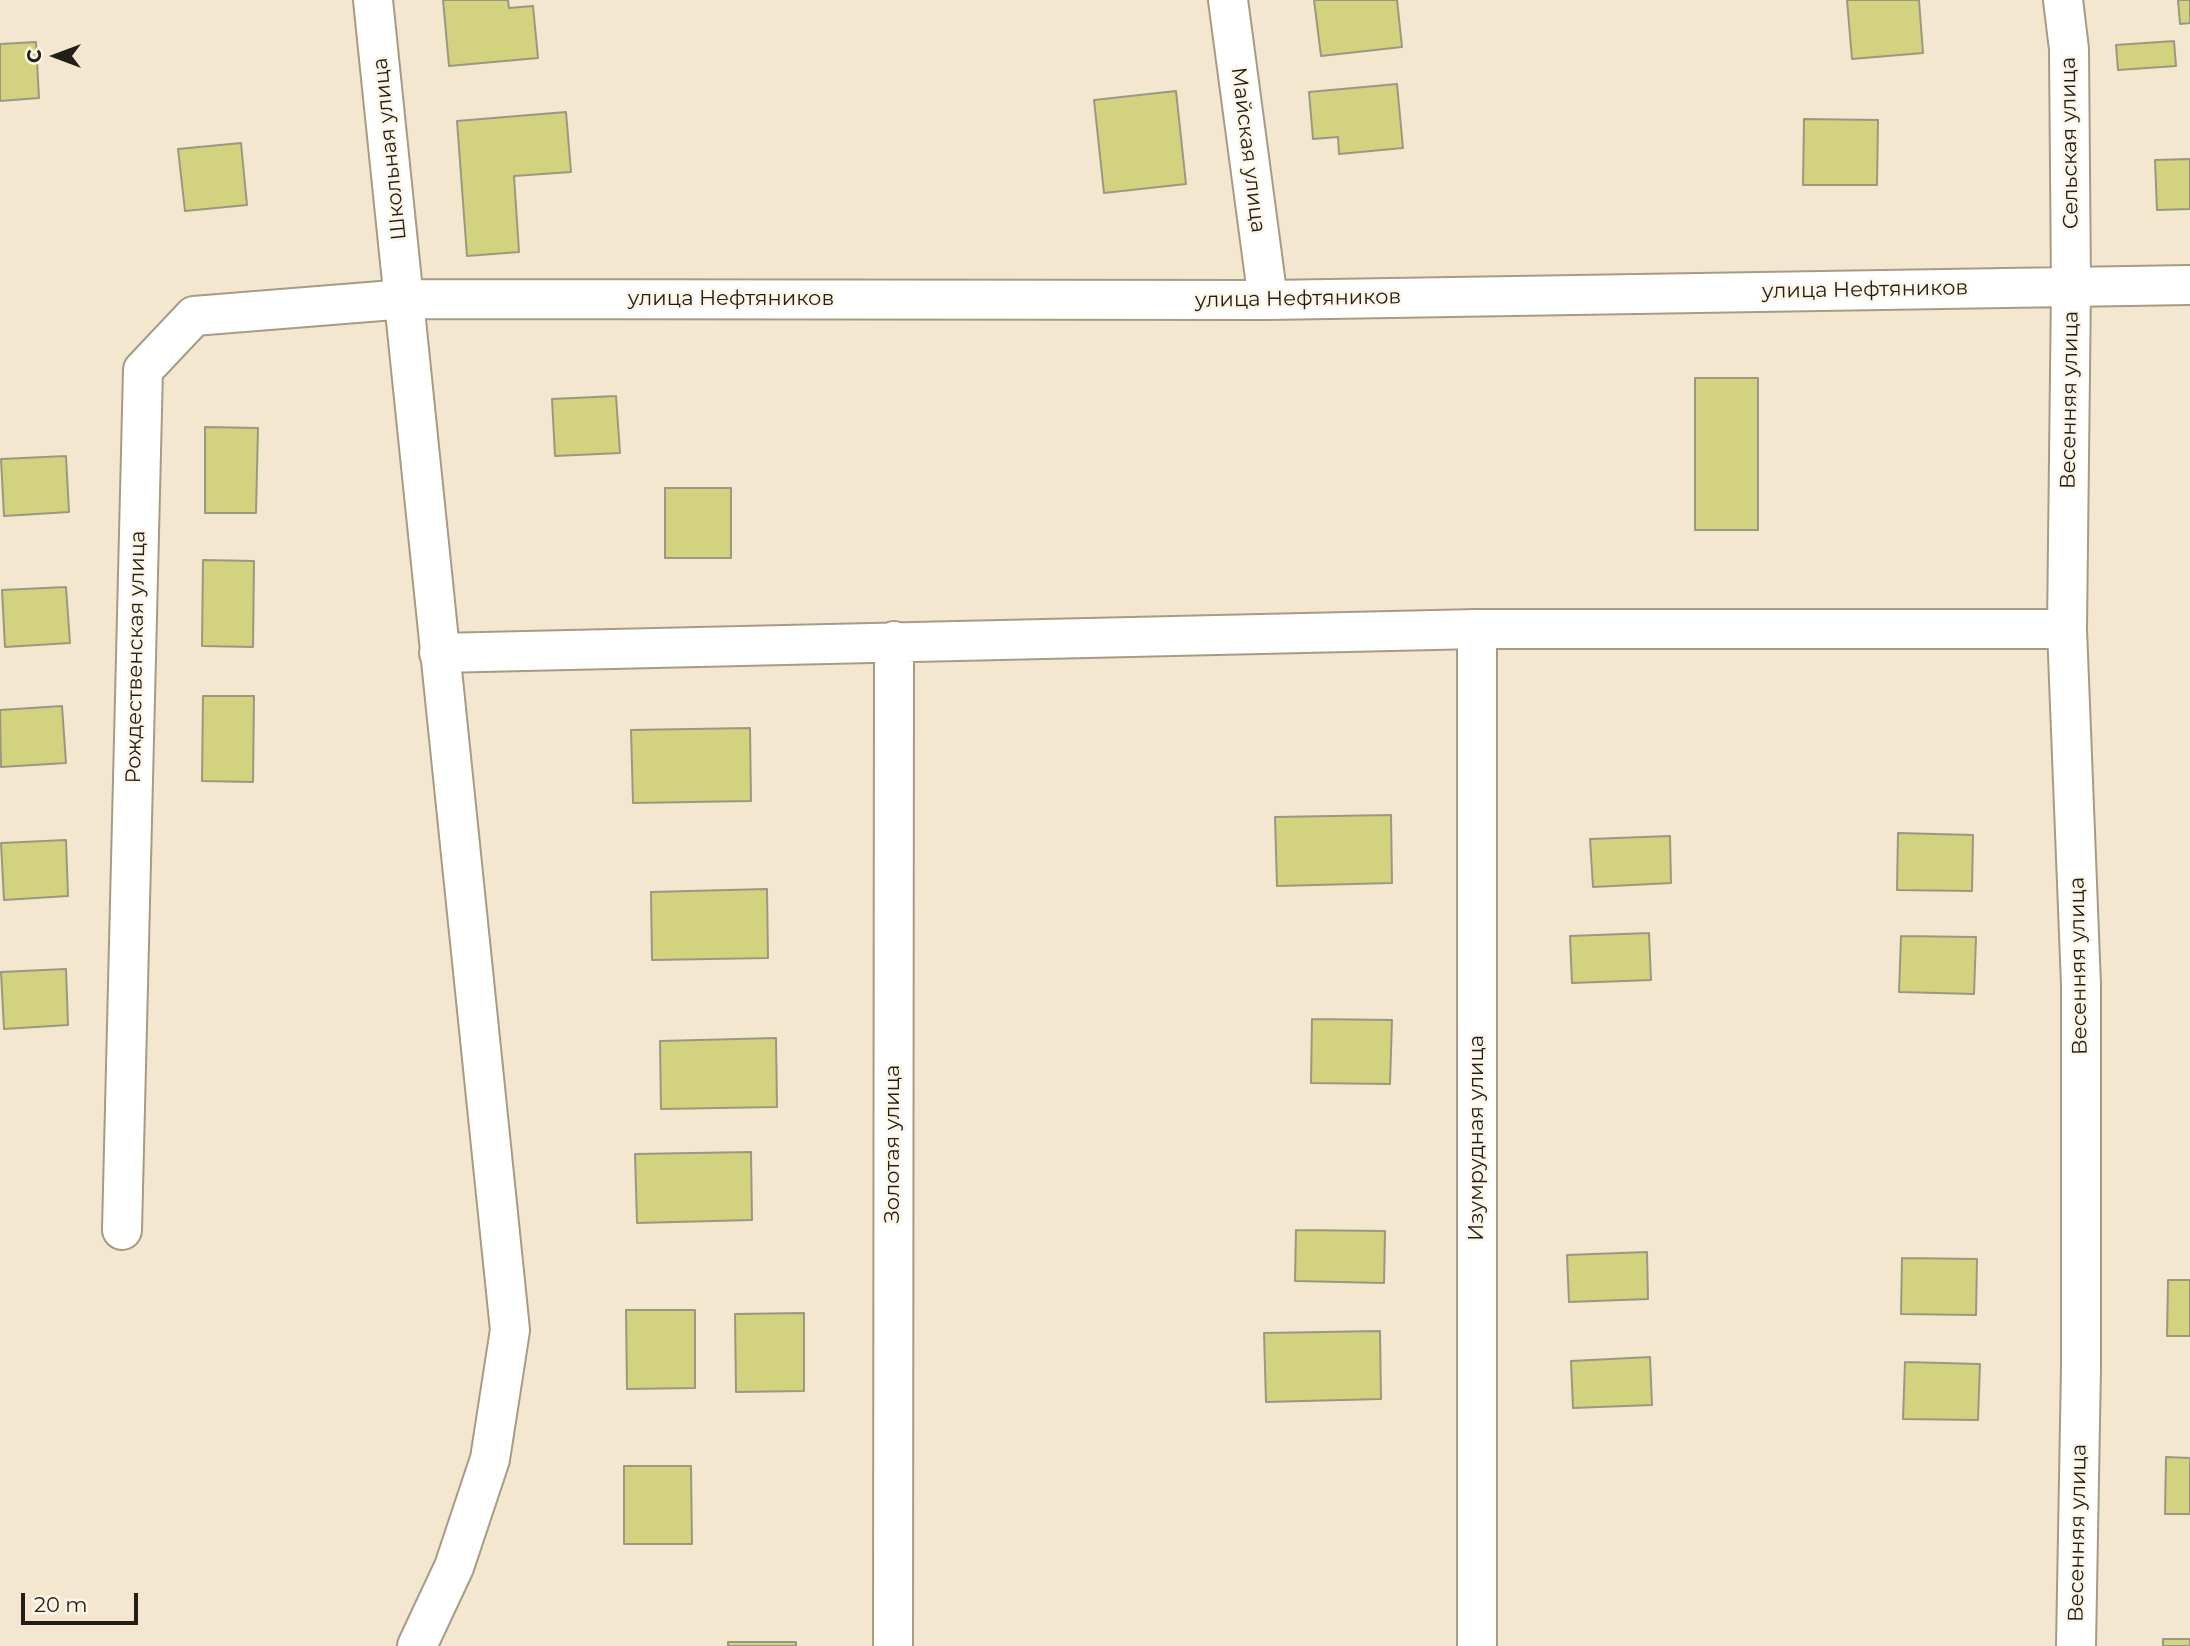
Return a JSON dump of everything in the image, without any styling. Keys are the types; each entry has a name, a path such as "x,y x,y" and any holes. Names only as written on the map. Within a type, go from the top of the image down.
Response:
{"street":[{"name":"Школьная улица","path":"373,0 406,299 439,653 510,1330 490,1459 454,1567 417,1646"},
{"name":"Майская улица","path":"1228,0 1268,300"},
{"name":"Сельская улица","path":"2063,0 2069,49 2071,287"},
{"name":"улица Нефтяников","path":"406,299 1268,300 2190,285"},
{"name":"Весенняя улица","path":"2071,287 2067,629 2081,985 2081,1367 2076,1646"},
{"name":"Рождественская улица","path":"122,1230 143,370 194,316 406,299"},
{"path":"439,653 1477,629 2067,629"},
{"name":"Изумрудная улица","path":"1477,629 1477,1646"},
{"name":"Золотая улица","path":"893,1646 894,641"}],"building":[{"path":"443,0 508,0 509,8 533,6 538,58 449,66"},
{"path":"1314,0 1397,0 1402,47 1321,56"},
{"path":"1847,0 1919,0 1923,53 1852,59"},
{"path":"2178,0 2190,0 2190,23 2180,24"},
{"path":"2174,41 2176,66 2118,70 2116,45"},
{"path":"36,42 39,98 0,101 0,44"},
{"path":"1397,84 1403,148 1339,154 1338,137 1313,139 1309,92"},
{"path":"1176,91 1186,184 1104,193 1094,100"},
{"path":"566,112 571,172 514,176 519,252 467,256 457,121"},
{"path":"1804,119 1878,120 1877,185 1803,185"},
{"path":"241,143 247,205 185,211 178,149"},
{"path":"2190,159 2190,209 2157,210 2155,160"},
{"path":"1695,378 1758,378 1758,530 1695,530"},
{"path":"616,396 620,453 555,456 552,399"},
{"path":"205,427 258,428 256,513 205,513"},
{"path":"66,456 69,512 4,516 1,459"},
{"path":"665,488 731,488 731,558 665,558"},
{"path":"203,560 254,561 253,647 202,646"},
{"path":"66,587 70,643 5,647 2,590"},
{"path":"203,696 254,696 253,782 202,781"},
{"path":"62,706 66,763 1,767 0,710"},
{"path":"750,728 751,801 633,803 631,730"},
{"path":"1391,815 1392,883 1277,886 1275,817"},
{"path":"1898,833 1973,835 1972,891 1897,890"},
{"path":"1670,836 1671,883 1593,887 1590,839"},
{"path":"66,840 68,896 4,900 1,843"},
{"path":"767,889 768,958 652,960 651,892"},
{"path":"1649,933 1651,980 1572,983 1570,936"},
{"path":"1901,936 1976,937 1974,994 1899,992"},
{"path":"66,969 68,1025 4,1029 1,972"},
{"path":"1312,1019 1392,1020 1390,1084 1311,1083"},
{"path":"776,1038 777,1107 661,1109 660,1041"},
{"path":"751,1152 752,1220 637,1223 635,1154"},
{"path":"1296,1230 1385,1231 1384,1283 1295,1281"},
{"path":"1647,1252 1648,1299 1569,1302 1567,1255"},
{"path":"1902,1258 1977,1259 1976,1315 1901,1314"},
{"path":"2168,1280 2190,1280 2190,1336 2167,1336"},
{"path":"626,1310 695,1310 695,1388 627,1389"},
{"path":"804,1313 804,1391 736,1392 735,1314"},
{"path":"1380,1331 1381,1399 1266,1402 1264,1333"},
{"path":"1650,1357 1652,1405 1573,1408 1571,1361"},
{"path":"1905,1362 1980,1364 1978,1420 1903,1419"},
{"path":"2166,1457 2190,1458 2190,1514 2165,1514"},
{"path":"624,1466 691,1466 692,1544 624,1544"},
{"path":"2163,1639 2190,1639 2190,1646 2163,1646"},
{"path":"728,1642 796,1642 796,1646 728,1646"}]}
